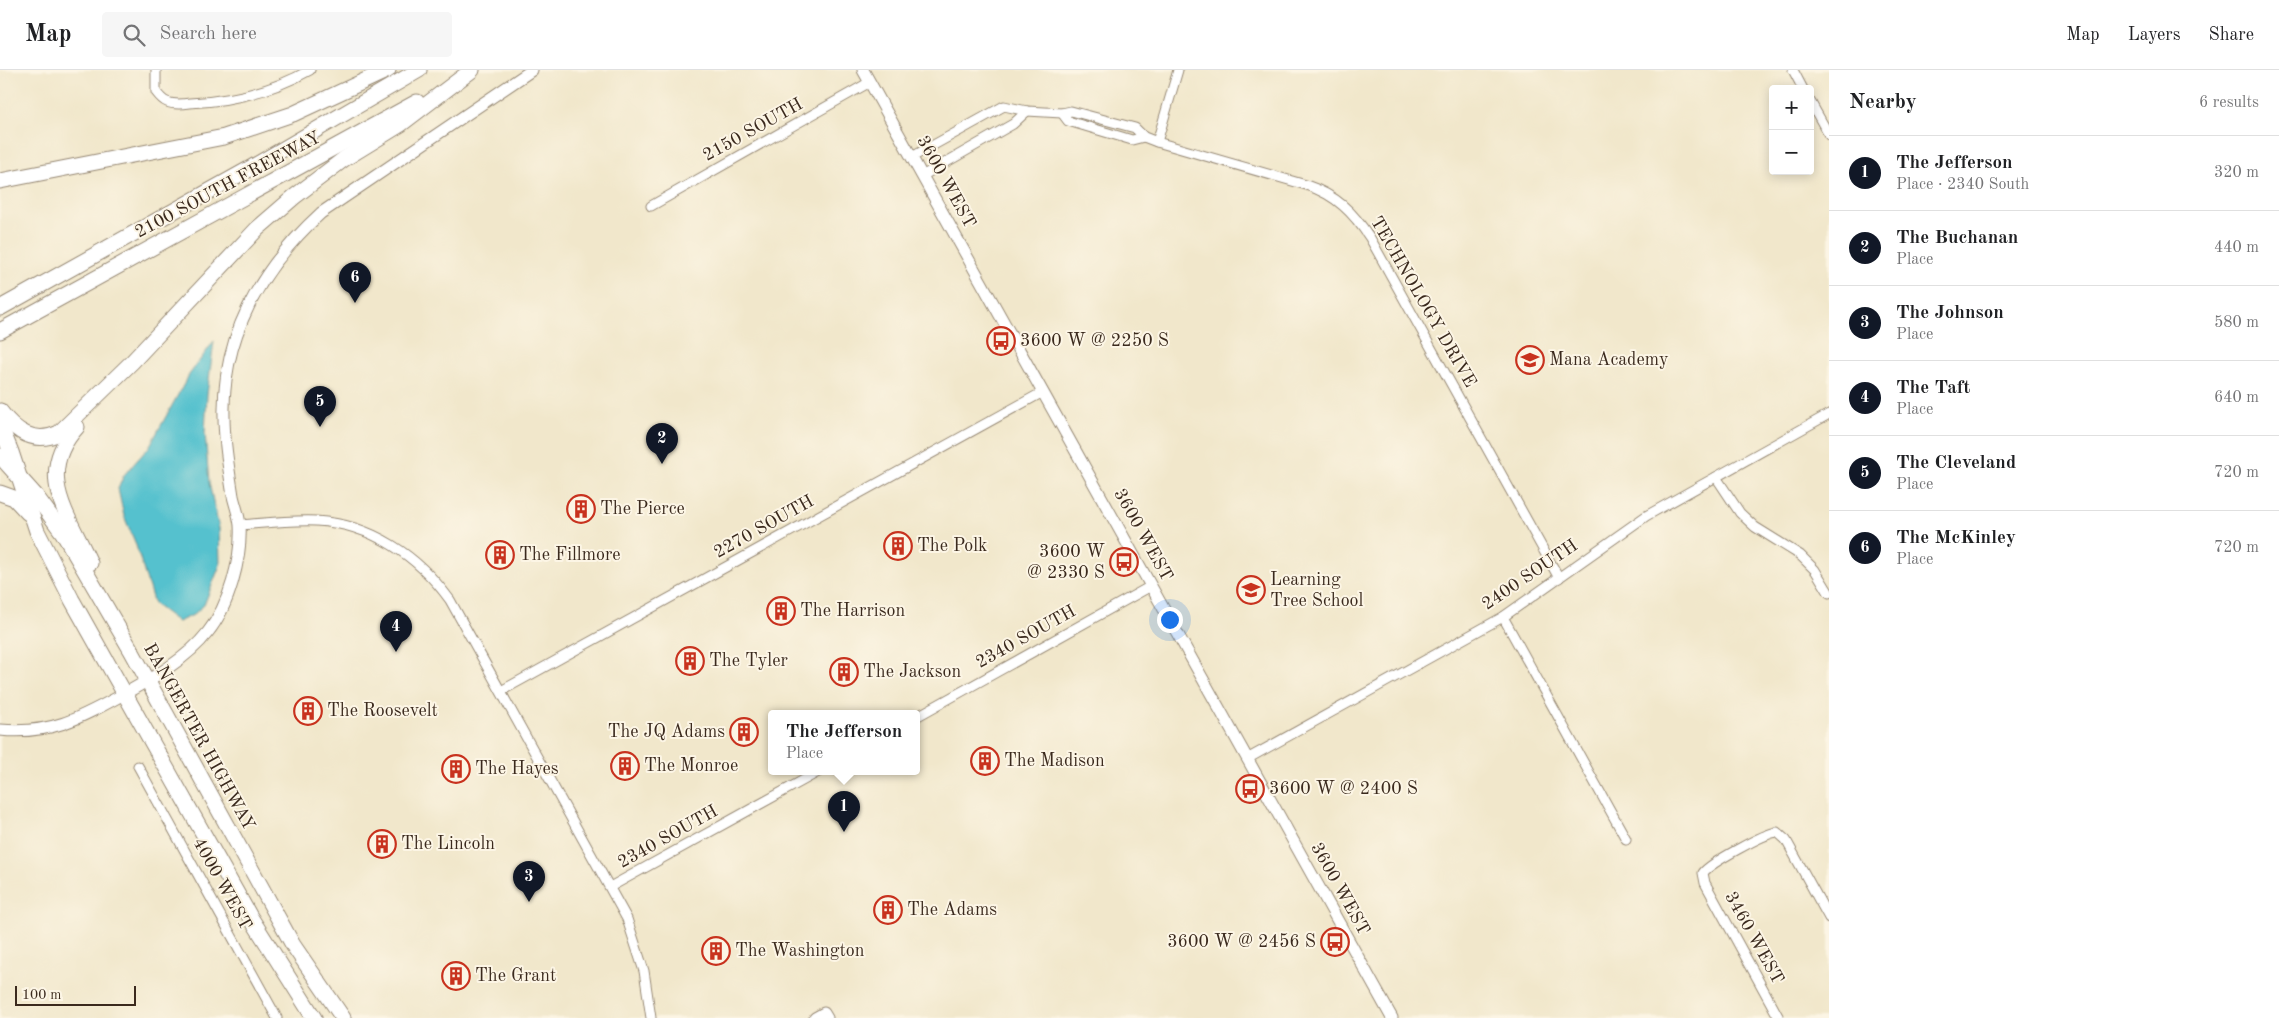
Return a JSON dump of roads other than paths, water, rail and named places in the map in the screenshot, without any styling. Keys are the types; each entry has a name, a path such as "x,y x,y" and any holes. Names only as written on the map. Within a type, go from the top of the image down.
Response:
{"highway":[{"path":"0,180 196,144 251,129 316,105 388,70"},
{"name":"2100 SOUTH FREEWAY","path":"0,308 241,174 419,70"},
{"path":"0,411 21,432 38,437 52,436 70,425 257,229 294,197 344,159 400,124 472,70"},
{"name":"2100 SOUTH FREEWAY","path":"0,330 323,155 472,70"},
{"path":"0,174 54,169"},
{"path":"131,650 63,503 55,477 57,458 66,439 122,380 132,362"},
{"name":"BANGERTER HIGHWAY","path":"0,425 32,517 61,579 249,915 314,1018"},
{"name":"BANGERTER HIGHWAY","path":"0,456 46,508 59,527 148,680 293,945 343,1018"},
{"path":"0,493 14,498 32,517"}],"street":[{"path":"156,70 156,92 160,98 174,104 206,102 244,96 269,89 310,70"},
{"path":"0,730 39,731 61,726 83,717 148,680 188,652 209,632 230,590 239,556 240,525 225,452 224,415 227,374 236,335 252,298 271,266 296,236 321,213 532,70"},
{"name":"3600 WEST","path":"864,70 1392,1018"},
{"path":"1157,142 1178,70"},
{"path":"1793,70 1801,85"},
{"name":"2150 SOUTH","path":"651,206 870,82"},
{"name":"TECHNOLOGY DRIVE","path":"912,157 1004,106 1027,111 1062,114 1068,121 1132,140 1144,137 1316,188 1341,202 1351,212 1370,238 1559,578"},
{"path":"1814,108 1829,135"},
{"path":"922,176 1013,124 1027,111"},
{"name":"2270 SOUTH","path":"501,691 1043,392"},
{"name":"2400 SOUTH","path":"1247,759 1503,616 1646,516 1829,414"},
{"path":"1716,477 1740,513 1755,527 1800,555 1815,570 1829,593"},
{"path":"240,525 302,520 345,525 368,532 405,553 437,582 450,600 501,691 610,887 633,933 644,971 651,1018"},
{"name":"2340 SOUTH","path":"920,715 1151,586"},
{"path":"1503,616 1626,839"},
{"name":"4000 WEST","path":"138,766 277,1018"},
{"name":"2340 SOUTH","path":"610,887 813,775"},
{"name":"3460 WEST","path":"1779,1018 1705,884 1703,873 1711,866 1766,835 1777,832 1786,840 1829,918"}],"water":[{"path":"214,341 207,394 205,433 209,483 219,528 220,565 204,605 193,615 178,622 154,604 135,542 124,516 118,489 124,475 149,447 189,375"}],"place":[{"name":"The McKinley","path":"355,303"},
{"name":"3600 W @ 2250 S","path":"1001,341"},
{"name":"Mana Academy","path":"1530,360"},
{"name":"The Cleveland","path":"320,427"},
{"name":"The Buchanan","path":"662,464"},
{"name":"The Pierce","path":"581,509"},
{"name":"The Polk","path":"898,546"},
{"name":"The Fillmore","path":"500,555"},
{"name":"3600 W @ 2330 S","path":"1124,562"},
{"name":"Learning Tree School","path":"1251,590"},
{"name":"The Harrison","path":"781,611"},
{"name":"The Taft","path":"396,652"},
{"name":"The Tyler","path":"690,661"},
{"name":"The Jackson","path":"844,672"},
{"name":"The Roosevelt","path":"308,711"},
{"name":"The JQ Adams","path":"744,732"},
{"name":"The Madison","path":"985,761"},
{"name":"The Monroe","path":"625,766"},
{"name":"The Hayes","path":"456,769"},
{"name":"3600 W @ 2400 S","path":"1250,789"},
{"name":"The Jefferson","path":"844,832"},
{"name":"The Lincoln","path":"382,844"},
{"name":"The Johnson","path":"529,902"},
{"name":"The Adams","path":"888,910"},
{"name":"3600 W @ 2456 S","path":"1335,942"},
{"name":"The Washington","path":"716,951"},
{"name":"The Grant","path":"456,976"}]}
